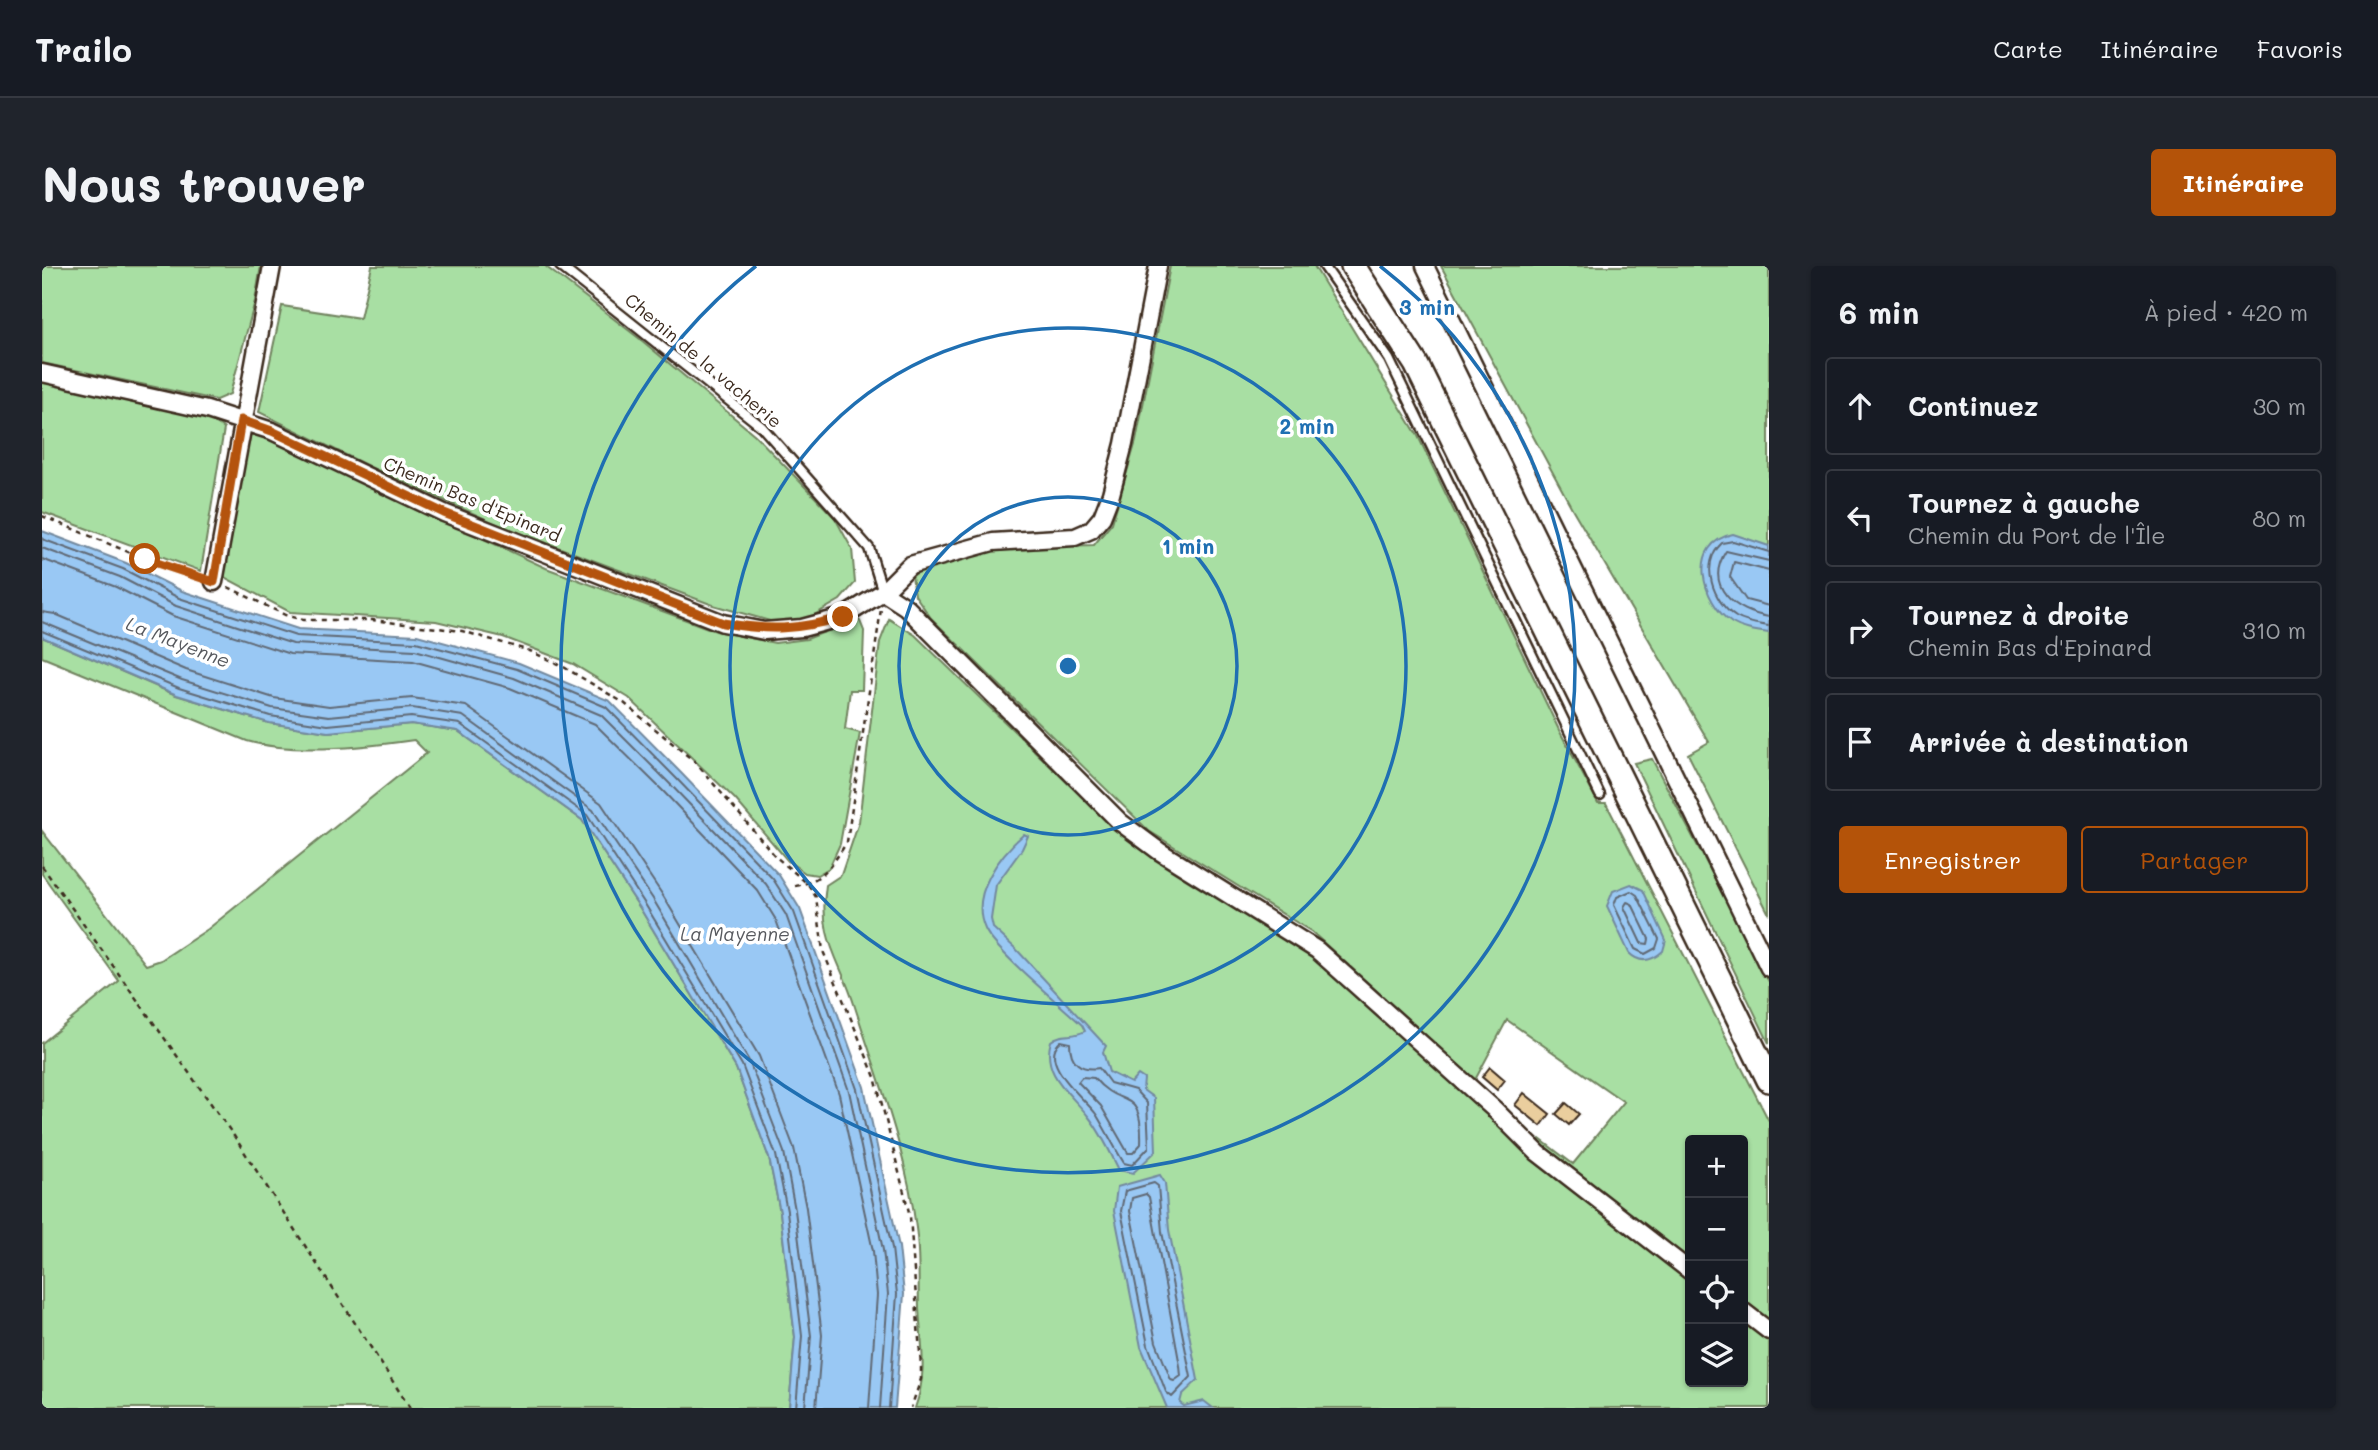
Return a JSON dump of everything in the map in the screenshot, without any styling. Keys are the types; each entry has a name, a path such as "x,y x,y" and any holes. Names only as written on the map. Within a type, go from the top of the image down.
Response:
{"main road":[{"path":"1353,266 1416,364 1769,1080"}],"street":[{"path":"214,582 241,420 272,266"},
{"name":"Chemin Bas d'Epinard","path":"42,373 241,420 272,431 444,513 723,623 764,631 802,628 843,617 883,592 910,565 993,542 1075,537 1091,530 1102,517 1124,444 1158,266"},
{"path":"1425,266 1769,968"},
{"path":"883,592 906,607 1120,822 1160,851 1317,950 1494,1109 1538,1153 1685,1267"},
{"path":"1748,1315 1769,1331"}],"lane":[{"name":"Chemin de la vacherie","path":"560,266 762,427 869,548 883,592"},
{"path":"1324,266 1373,336 1401,384 1600,795"}],"path":[{"path":"42,516 177,572 214,582 285,615 303,620 372,620 462,631 530,651 562,666 624,703 695,762 776,857 808,884 816,897 823,951 875,1077 910,1216 921,1367 921,1379 911,1408"},
{"path":"795,886 808,884 829,870 847,842 883,592"},
{"path":"42,866 234,1136 410,1408"}],"green space":[{"path":"42,266 261,266 255,301 230,394 216,400 42,363"},
{"path":"372,266 545,266 640,339 755,435 835,518 852,549 855,583 840,600 800,623 770,621 713,605 501,526 370,467 259,412 282,306 360,318"},
{"path":"1170,266 1314,266 1418,436 1559,730 1598,803 1606,803 1769,1121 1769,1408 915,1408 923,1358 918,1248 912,1200 882,1089 828,935 824,904 826,885 841,875 859,822 880,642 889,619 915,635 1081,796 1141,845 1335,970 1530,1148 1540,1139 1573,1164 1624,1102 1507,1020 1475,1080 1312,932 1149,831 931,618 915,595 912,576 931,566 975,553 1094,545 1112,523 1136,441"},
{"path":"1441,266 1769,266 1769,914 1688,754 1709,742 1573,510"},
{"path":"42,381 167,406 212,421 224,429 201,571 42,512"},
{"path":"257,434 546,568 716,631 775,643 807,639 855,620 860,621 864,631 862,690 850,690 845,729 860,733 840,844 829,868 817,875 805,873 788,861 735,799 629,698 573,664 503,637 436,621 290,612 224,577 250,435"},
{"path":"42,637 176,695 269,723 328,732 411,724 458,731 582,820 640,908 736,1068 769,1158 780,1212 795,1337 789,1408 42,1408 42,1043 119,981 42,874 42,831 146,965 161,960 208,929 427,753 414,740 308,749 247,741 42,657"},
{"path":"1652,759 1769,982 1769,1043 1634,763"}],"water":[{"name":"La Mayenne","path":"42,531 126,563 182,591 298,629 417,635 519,663 610,701 680,772 779,875 800,909 864,1087 899,1247 904,1294 895,1408 789,1408 795,1337 780,1212 769,1158 736,1068 640,908 582,820 458,731 411,724 328,732 269,723 177,695 42,637"},
{"path":"1733,534 1769,546 1769,633 1746,629 1732,623 1721,614 1707,588 1704,561 1709,549 1718,540"},
{"path":"1024,834 1028,836 1022,849 996,885 991,919 993,928 1017,950 1106,1046 1103,1052 1109,1072 1131,1083 1138,1075 1144,1079 1143,1090 1154,1098 1156,1151 1133,1173 1119,1170 1097,1129 1059,1082 1050,1063 1051,1041 1085,1031 1082,1025 1014,963 985,929 981,916 984,889 997,864"},
{"path":"1631,884 1643,890 1666,940 1663,951 1650,959 1637,959 1629,953 1607,906 1613,891"},
{"path":"1160,1175 1165,1183 1169,1230 1198,1380 1182,1395 1180,1403 1184,1406 1204,1401 1213,1408 1167,1408 1141,1347 1114,1211 1117,1187"}],"building":[{"path":"1490,1067 1505,1080 1497,1090 1482,1077"},
{"path":"1524,1093 1550,1114 1541,1126 1515,1105"},
{"path":"1566,1103 1579,1114 1569,1125 1556,1114"}],"route":[{"path":"145,559 188,576 214,582 241,420 272,431 444,513 723,623 764,631 802,628 843,617"}]}
